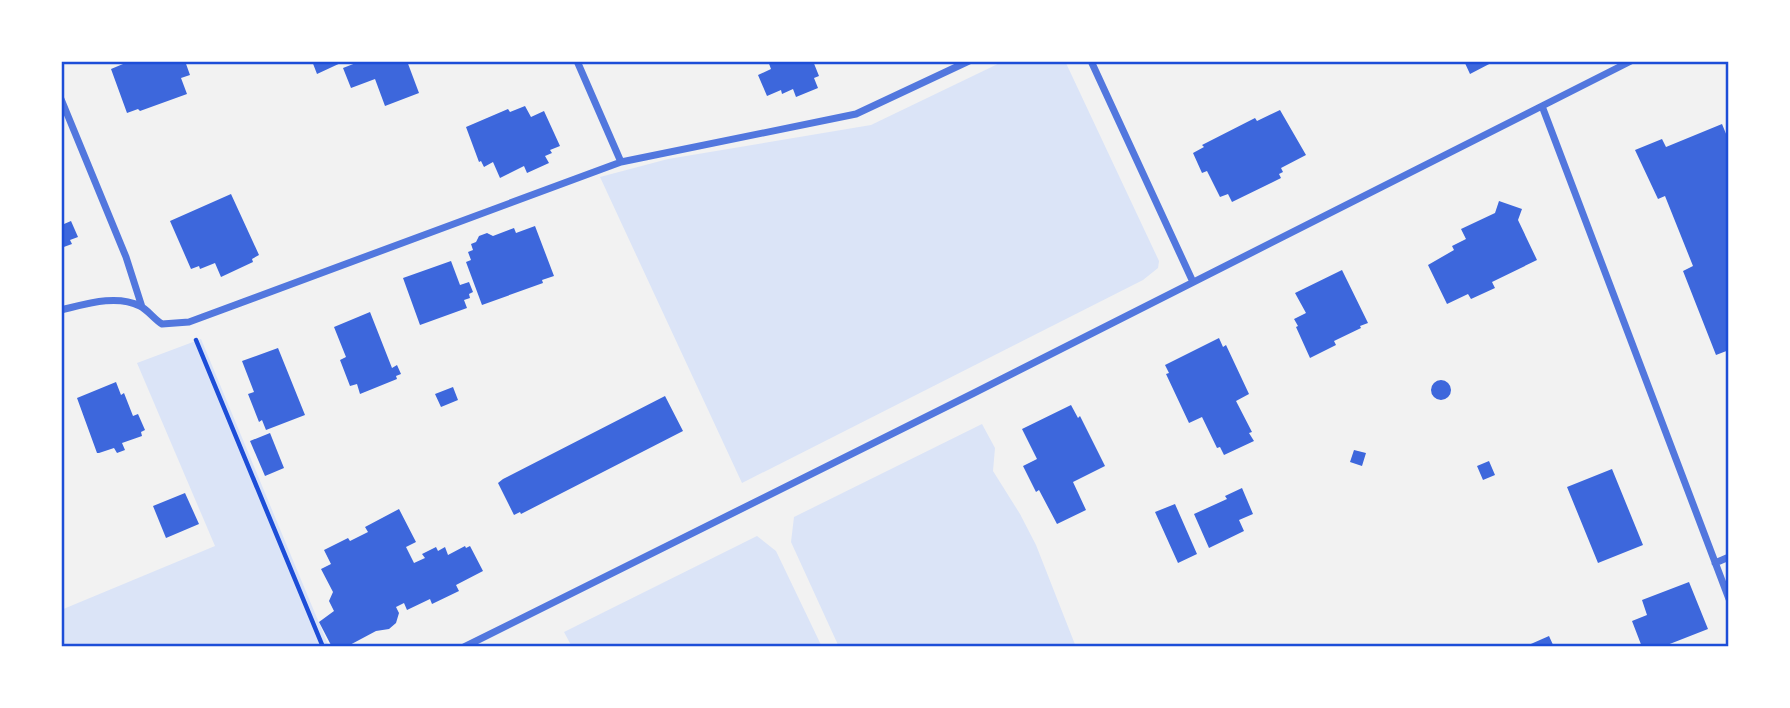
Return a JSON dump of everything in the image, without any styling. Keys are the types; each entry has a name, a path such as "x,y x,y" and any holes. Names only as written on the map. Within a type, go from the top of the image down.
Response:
{"street":[{"path":"577,61 621,162"},
{"path":"61,310 122,300 142,307 162,324 189,322 621,162 856,114 969,61"},
{"path":"1091,61 1193,282"},
{"path":"464,647 1631,61"},
{"path":"61,99 126,257 142,307"},
{"path":"1542,106 1729,599"},
{"path":"1715,563 1729,557"}],"path":[{"path":"189,322 323,647"}],"shaded area":[{"path":"1004,61 1065,61 1159,261 1158,268 1143,280 742,483 600,177 668,159 871,125"},
{"path":"201,339 329,647 61,647 61,610 215,546 137,363"},
{"path":"982,424 995,448 993,471 1036,545 1076,647 839,647 791,542 794,517"},
{"path":"757,536 776,551 822,647 572,647 564,632"}],"building":[{"path":"124,61 185,61 190,75 181,78 187,94 127,113 111,69"},
{"path":"312,61 345,61 317,74"},
{"path":"361,61 407,61 419,93 385,106 375,79 351,88 343,68"},
{"path":"768,61 813,61 819,76 814,78 818,88 796,97 793,89 782,94 781,90 767,96 758,75 771,69"},
{"path":"1464,61 1495,61 1470,74"},
{"path":"525,106 531,117 544,111 560,146 550,150 552,153 545,156 549,163 527,173 524,166 500,178 493,162 484,167 481,161 479,162 466,127 508,109 510,112"},
{"path":"1280,110 1306,155 1281,168 1281,178 1232,202 1228,194 1220,197 1207,171 1202,173 1193,153 1204,147 1202,145 1255,118 1257,121"},
{"path":"1722,124 1729,141 1729,350 1716,355 1683,271 1693,266 1665,196 1658,199 1635,150 1662,139 1666,147"},
{"path":"231,194 259,255 252,259 253,262 221,277 215,263 200,269 199,266 191,269 170,221"},
{"path":"1499,201 1522,209 1518,220 1537,260 1492,282 1495,288 1471,299 1468,294 1447,304 1428,265 1454,250 1452,246 1466,239 1461,229 1495,213"},
{"path":"61,218 64,224 71,221 78,237 70,240 72,244 61,248"},
{"path":"535,226 554,276 542,280 543,283 482,305 466,262 471,260 468,252 473,250 471,244 487,233 493,236 514,228 516,233"},
{"path":"451,261 460,285 469,282 473,292 469,294 470,298 464,300 467,308 420,325 403,278"},
{"path":"1342,270 1368,323 1334,341 1336,345 1310,358 1294,319 1306,313 1295,293"},
{"path":"370,312 392,368 397,365 401,374 396,376 397,379 360,394 357,384 350,386 340,360 346,357 334,327"},
{"path":"1219,338 1223,347 1226,345 1249,394 1236,401 1254,441 1224,455 1220,447 1217,448 1202,417 1189,423 1166,374 1169,373 1165,365"},
{"path":"278,348 305,415 266,430 262,420 259,422 248,394 254,392 242,361"},
{"path":"1441,380 1448,383 1451,390 1448,397 1441,400 1434,397 1431,390 1434,383"},
{"path":"116,382 121,395 124,393 133,416 138,414 145,430 141,432 142,436 122,443 125,450 117,453 114,448 97,453 77,398"},
{"path":"453,387 458,400 441,407 435,394"},
{"path":"665,396 683,431 521,514 520,512 514,515 498,483 503,479"},
{"path":"1071,405 1078,418 1080,416 1105,466 1073,482 1086,510 1057,524 1023,466 1037,459 1022,429"},
{"path":"270,433 284,468 265,476 250,441"},
{"path":"1354,450 1366,453 1362,466 1350,462"},
{"path":"1489,461 1495,475 1483,480 1477,466"},
{"path":"1612,469 1643,545 1598,563 1567,487"},
{"path":"1242,488 1253,514 1239,520 1244,531 1209,548 1194,514 1227,499 1225,496"},
{"path":"185,493 199,524 166,538 153,506"},
{"path":"1175,504 1197,554 1178,563 1155,512"},
{"path":"399,509 416,542 406,547 414,563 425,558 422,554 436,547 438,551 445,547 448,555 470,546 483,571 456,585 459,591 432,604 430,599 407,610 404,603 396,607 399,613 396,623 389,629 376,631 346,647 339,647 337,644 332,647 319,622 334,611 329,601 333,592 321,569 331,564 324,550 368,532 365,527"},
{"path":"1689,582 1708,629 1662,647 1659,644 1642,647 1632,621 1647,615 1642,600"},
{"path":"1549,636 1554,647 1524,647"}]}
